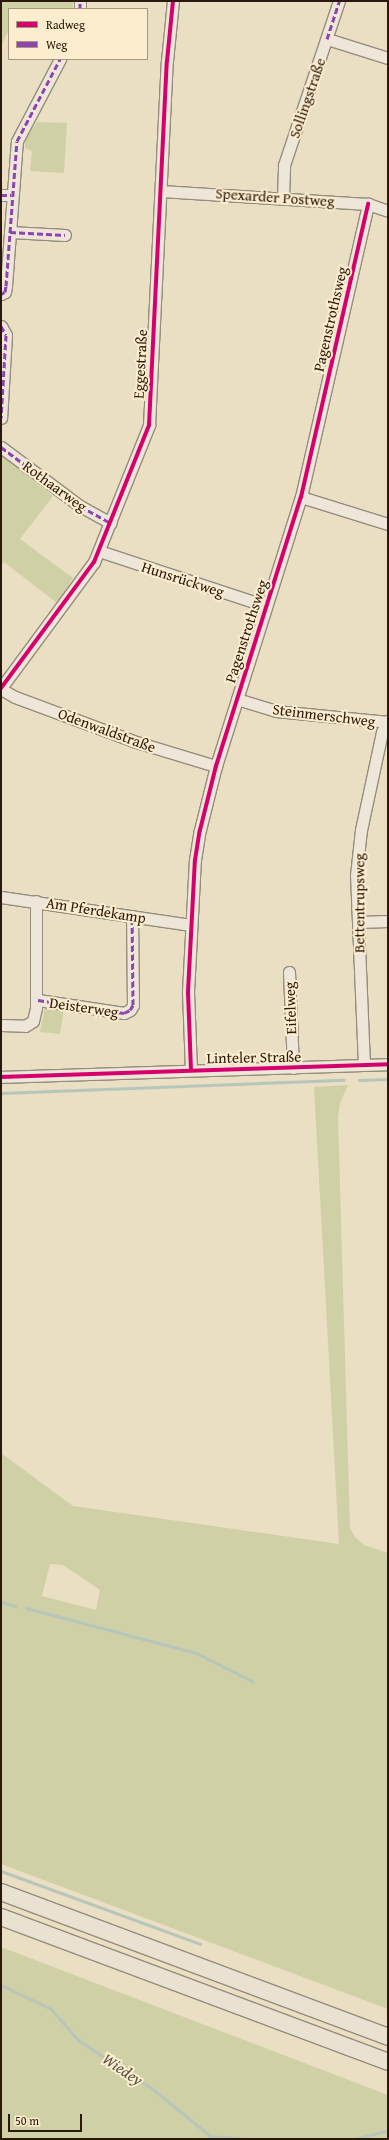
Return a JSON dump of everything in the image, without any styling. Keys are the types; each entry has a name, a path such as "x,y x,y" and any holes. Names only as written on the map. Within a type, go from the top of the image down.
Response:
{"highway":[{"path":"1,1892 388,2037"},
{"path":"1,1917 388,2062"}],"street":[{"name":"Eggestraße","path":"1,688 62,608 99,551 149,425 166,61 173,1"},
{"name":"Sollingstraße","path":"283,197 284,166 339,1"},
{"path":"326,39 388,58"},
{"path":"1,294 5,292 10,232 6,195 17,141 59,60"},
{"name":"Spexarder Postweg","path":"161,191 283,197 368,204 388,211"},
{"name":"Pagenstrothsweg","path":"192,1070 188,992 196,860 216,766 301,497 368,204"},
{"path":"10,232 64,235"},
{"path":"1,326 6,335 1,418"},
{"name":"Rothaarweg","path":"1,446 80,506 111,524"},
{"path":"301,497 388,524"},
{"name":"Hunsrückweg","path":"99,551 266,606"},
{"name":"Odenwaldstraße","path":"1,688 15,697 133,742 216,766"},
{"name":"Steinmerschweg","path":"237,699 276,711 388,722"},
{"name":"Bettentrupsweg","path":"364,1065 356,875 361,830 382,732 388,722"},
{"name":"Am Pferdekamp","path":"1,897 191,925"},
{"path":"1,1025 25,1026 33,1021 38,1000 36,901"},
{"name":"Deisterweg","path":"38,1000 124,1013 130,1010 133,1005 132,916"},
{"path":"358,922 388,921"},
{"name":"Eifelweg","path":"289,972 293,1068"},
{"name":"Linteler Straße","path":"1,1077 388,1064"}],"green space":[{"path":"1,1 73,1 73,8 8,8 8,32 1,45"},
{"path":"37,122 67,123 64,173 30,171 32,151 25,148 25,140"},
{"path":"1,455 53,496 20,539 73,578 57,603 4,562 1,566"},
{"path":"45,1007 64,1009 60,1034 40,1032"},
{"path":"348,1085 340,1103 338,1117 350,1528 355,1537 364,1545 388,1553 388,2009 1,1864 1,1453 73,1506 339,1544 314,1087","holes":["50,1564 63,1565 100,1590 96,1610 42,1596"]},
{"path":"1,1947 388,2095 388,2139 1,2139"}],"waterway":[{"path":"359,1080 388,1079"},
{"path":"1,1093 344,1080"},
{"path":"1,1602 15,1606"},
{"path":"26,1608 196,1653 252,1681"},
{"path":"1,1871 200,1944"},
{"name":"Wiedey","path":"1,1985 51,2009 78,2040 154,2090 210,2136 250,2139"},
{"name":"Wiedey","path":"355,2139 388,2130"}],"marked path":[{"path":"80,1 80,8"},
{"path":"327,39 339,1"},
{"path":"1,294 5,292 6,286 17,141 59,60"},
{"path":"1,195 11,195"},
{"path":"10,232 65,235"},
{"path":"1,326 6,335 1,418"},
{"path":"1,447 80,506 111,523"},
{"path":"38,1000 124,1013 130,1010 133,1005 132,916"}],"cycle path":[{"path":"1,688 94,562 149,425 167,61 173,1"},
{"path":"191,1070 188,992 195,860 200,830 216,766 301,497 368,204"},
{"path":"1,1077 388,1064"}]}
